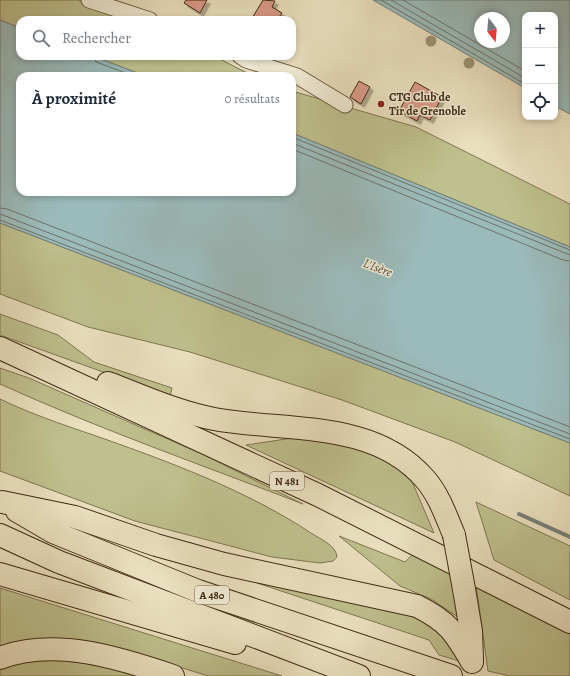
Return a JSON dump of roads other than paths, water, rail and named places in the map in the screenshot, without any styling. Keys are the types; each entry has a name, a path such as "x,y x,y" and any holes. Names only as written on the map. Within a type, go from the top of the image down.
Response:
{"highway":[{"path":"0,348 109,383 183,412 222,420 334,432 355,436 376,444 409,463 426,480 444,509 454,536 471,630 474,669"},
{"name":"N 481","path":"0,348 318,495 570,622"},
{"path":"1,502 75,517 156,545 224,564 417,606 434,614 454,632 474,669"},
{"name":"A 480","path":"1,502 53,532 198,591 451,676"},
{"name":"A 480","path":"0,535 59,562 359,676"},
{"path":"0,574 349,676"},
{"path":"0,658 26,652 51,650 109,655 172,676"}],"lane":[{"path":"89,0 138,16"},
{"path":"246,60 284,72"},
{"path":"296,76 345,105"}],"water":[{"path":"373,0 570,0 570,114 558,108 558,12 522,12 522,86"},
{"name":"L'Isère","path":"0,20 16,26 16,60 103,60 135,72 16,72 16,196 296,196 296,135 570,247 570,443 0,223"}],"waterway":[{"path":"519,514 570,537"}],"place":[{"name":"CTG Club de Tir de Grenoble","path":"381,104"}]}
